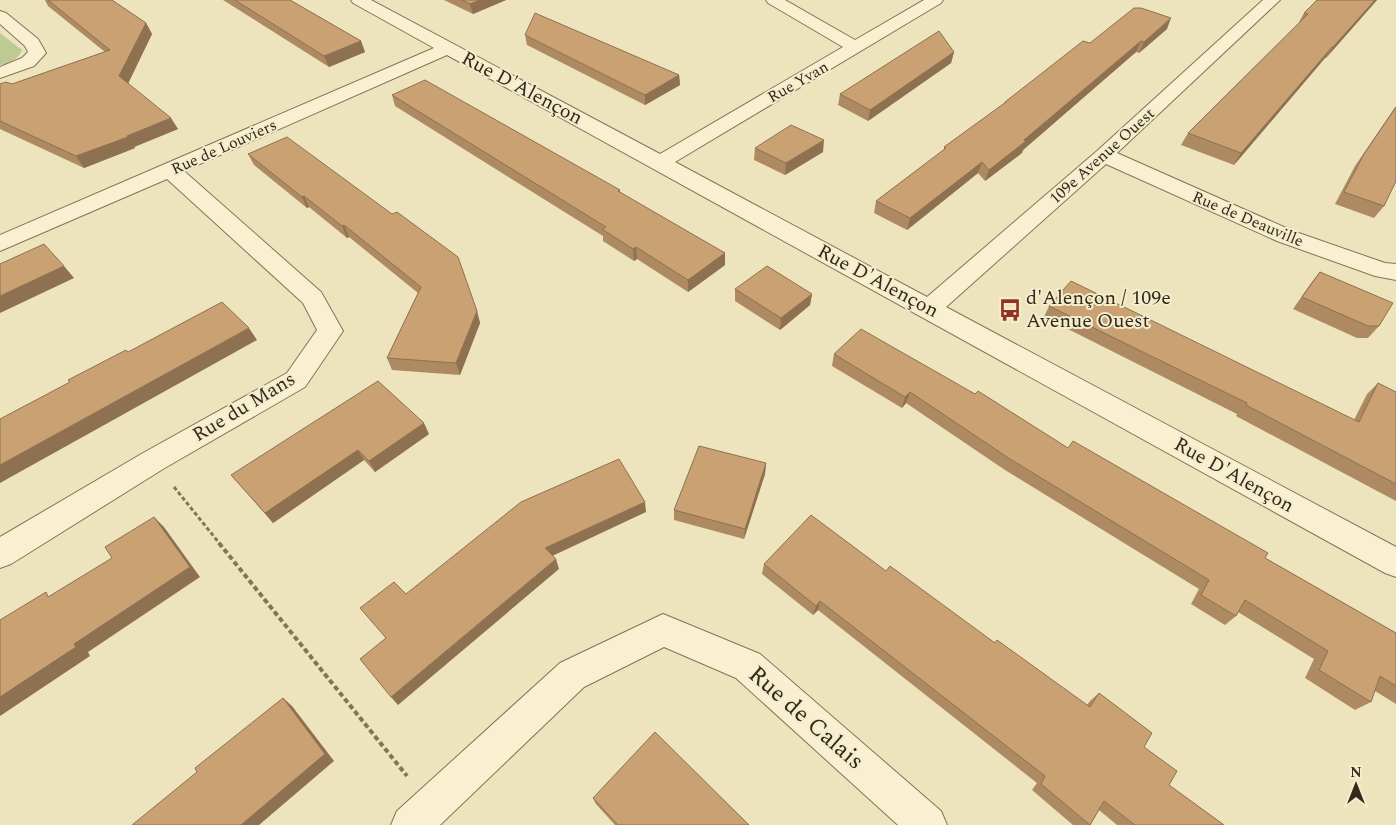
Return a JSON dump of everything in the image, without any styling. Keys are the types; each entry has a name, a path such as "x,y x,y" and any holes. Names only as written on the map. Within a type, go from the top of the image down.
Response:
{"street":[{"name":"Rue D'Alençon","path":"359,0 1396,563"},
{"path":"774,0 856,48"},
{"name":"Rue Yvan","path":"659,163 935,0"},
{"name":"109e Avenue Ouest","path":"929,309 1104,155 1272,0"},
{"path":"0,16 32,43 37,54 28,62 0,73"},
{"name":"Rue de Louviers","path":"0,244 448,48"},
{"name":"Rue de Deauville","path":"1104,155 1284,236 1383,271 1396,272"},
{"name":"Rue du Mans","path":"0,554 153,461 296,380 330,331 312,298 170,170"},
{"name":"Rue de Calais","path":"421,815 572,675 663,630 748,666 927,825"}],"path":[{"path":"153,461 421,815"}],"green space":[{"path":"0,33 22,50 13,61 0,65"}],"building":[{"path":"48,0 112,0 146,23 119,76 171,118 128,137 76,156 0,121 0,84 6,82 12,84 110,50"},
{"path":"235,0 290,0 361,41 324,56"},
{"path":"462,0 480,0 470,4"},
{"path":"1317,0 1375,0 1241,153 1188,133 1308,14 1304,13"},
{"path":"1134,8 1141,8 1171,18 1144,42 1141,41 1024,140 1026,141 989,170 982,162 910,218 876,201 1083,41 1090,43"},
{"path":"535,13 679,75 645,95 525,35"},
{"path":"939,31 954,52 870,110 840,94"},
{"path":"425,80 620,190 618,191 725,253 688,280 636,247 633,249 602,229 606,227 392,95"},
{"path":"1396,107 1396,181 1384,206 1344,192 1364,154"},
{"path":"791,125 824,140 786,163 755,148"},
{"path":"287,137 392,214 397,212 458,257 477,311 456,363 387,358 421,287 344,225 342,226 304,196 302,197 248,154"},
{"path":"44,244 64,266 0,296 0,264"},
{"path":"767,266 812,294 781,318 735,289"},
{"path":"1320,272 1393,303 1379,326 1368,326 1302,297"},
{"path":"1071,281 1359,422 1378,383 1396,392 1396,484 1246,405 1247,403 1049,306"},
{"path":"222,302 249,328 0,465 0,419 70,382 68,380 126,350 128,352"},
{"path":"861,329 975,394 978,391 1068,448 1073,441 1268,553 1265,558 1396,633 1396,686 1380,676 1371,702 1319,670 1328,651 1245,600 1236,616 1201,595 1209,580 1010,459 910,392 905,397 834,354"},
{"path":"378,381 424,423 369,461 358,450 265,513 231,475"},
{"path":"699,446 766,463 745,529 674,510"},
{"path":"619,459 645,502 545,548 556,559 391,697 360,659 386,638 360,608 394,582 406,594 521,502"},
{"path":"811,515 886,571 890,566 995,643 997,640 1090,707 1099,693 1152,733 1144,747 1177,771 1169,785 1224,825 1135,825 1104,801 1090,825 1041,784 1045,776 820,601 816,606 764,564"},
{"path":"154,517 190,567 74,644 76,647 0,697 0,620 46,592 48,597 112,558 105,547"},
{"path":"283,698 325,754 241,825 132,825 197,772 195,768"},
{"path":"655,732 749,825 618,825 593,798"}],"place":[{"name":"d'Alençon / 109e Avenue Ouest","path":"1010,310"}]}
